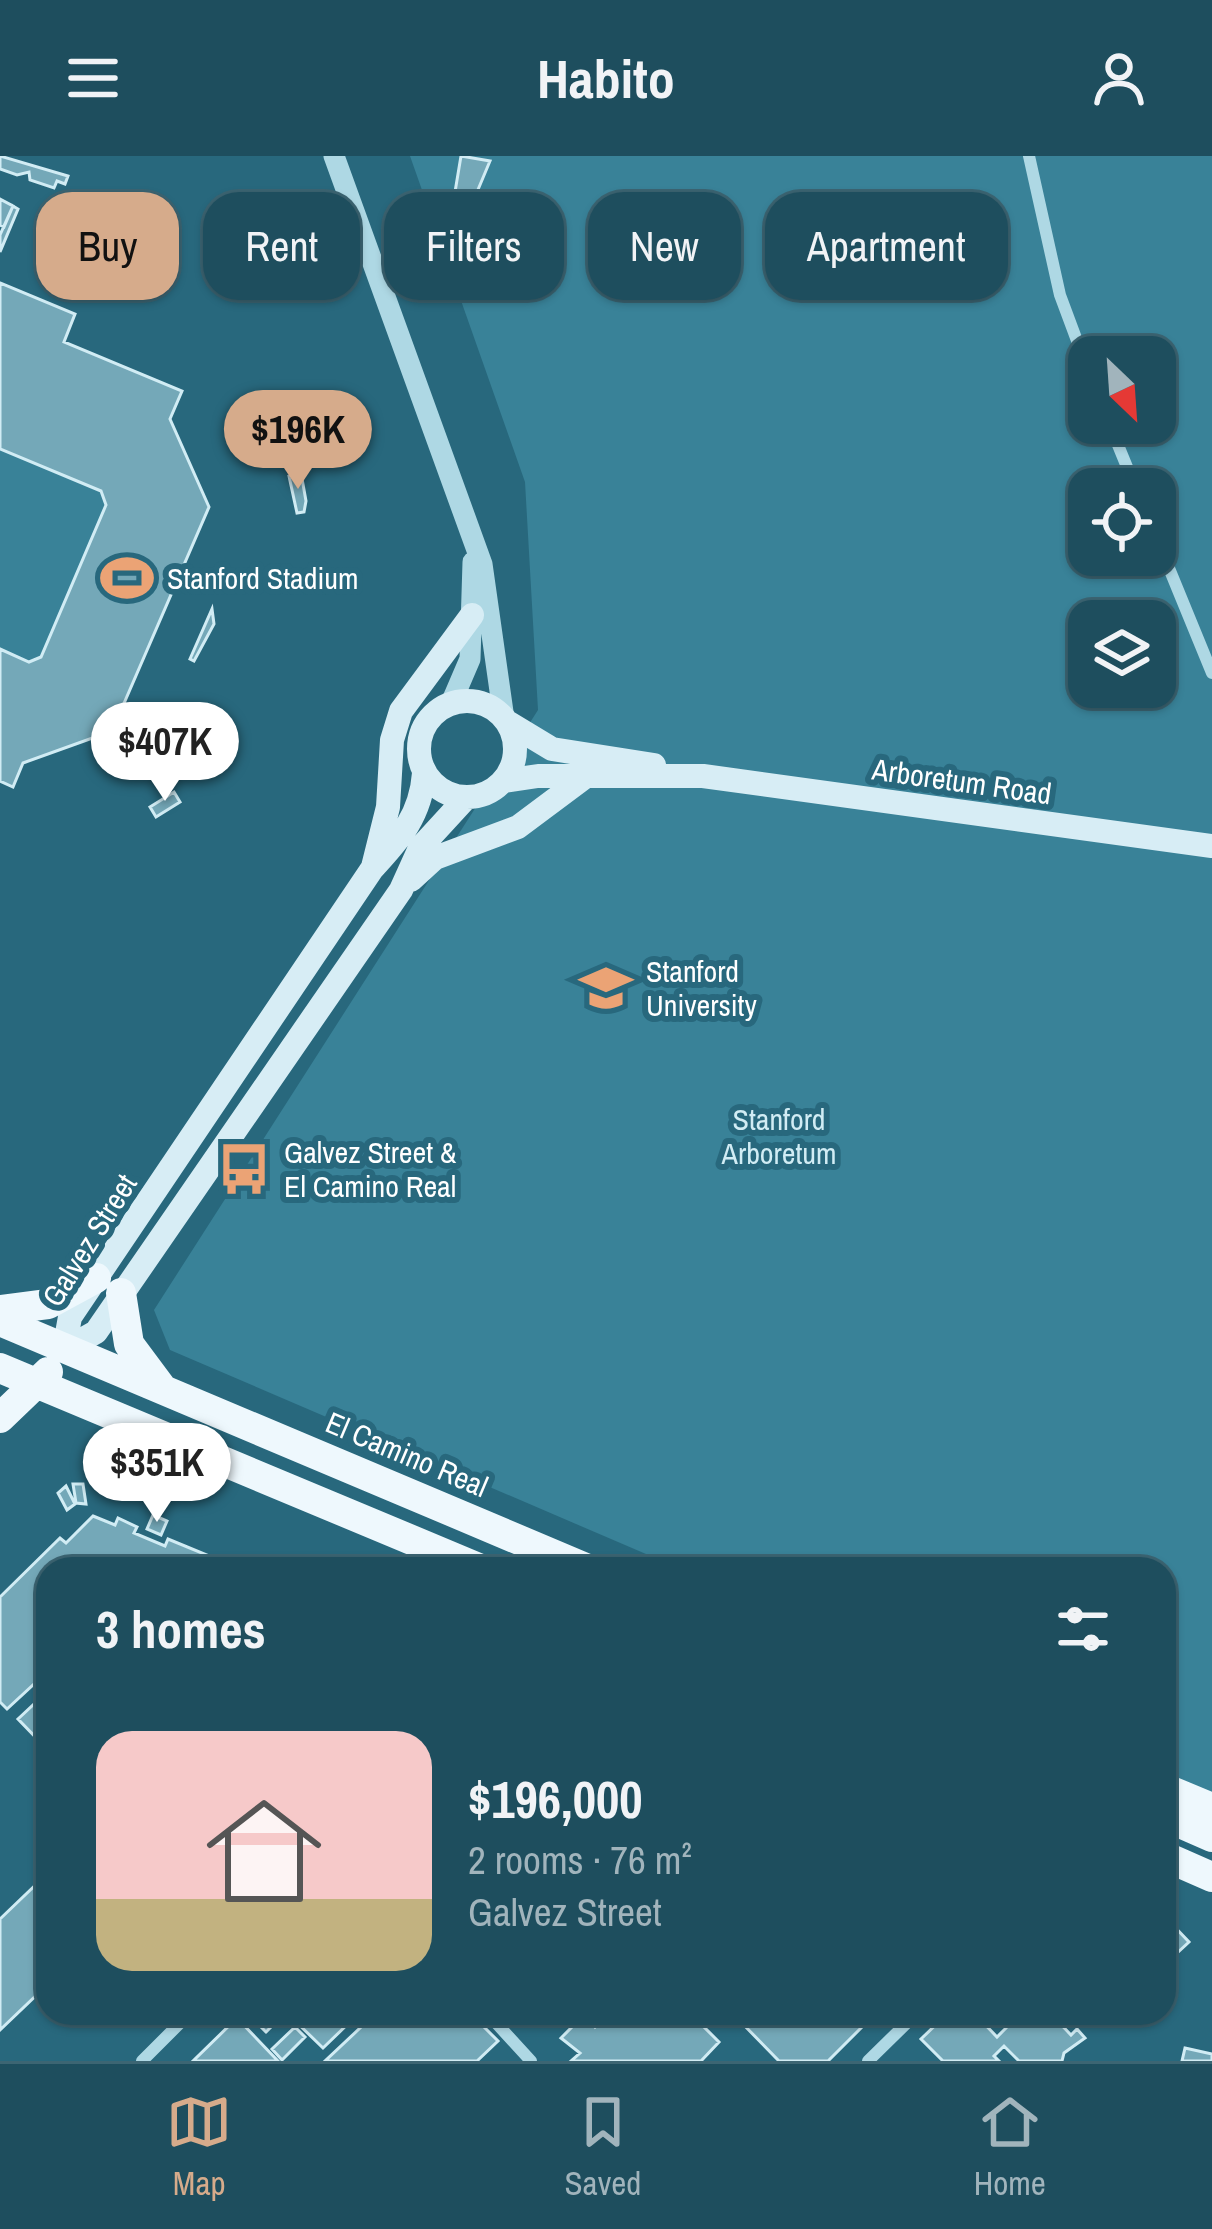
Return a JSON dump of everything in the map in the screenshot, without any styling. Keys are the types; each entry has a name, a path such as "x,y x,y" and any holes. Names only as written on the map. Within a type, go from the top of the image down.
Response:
{"main road":[{"path":"372,869 388,807 392,740 400,711 472,615"},
{"path":"452,701 484,702 506,718 513,753 504,781 465,799 442,793 424,773 420,754 426,725 452,701"},
{"name":"Arboretum Road","path":"506,718 552,749 703,776 1212,846"},
{"name":"Galvez Street","path":"108,1286 372,869 406,832 418,808 424,773"},
{"name":"Arboretum Road","path":"504,781 703,776"},
{"path":"401,890 435,858 518,827 585,777"},
{"name":"Galvez Street","path":"64,1350 68,1321 108,1286 401,890 420,848 465,799"},
{"path":"0,1310 41,1307 108,1286 129,1344 161,1387"},
{"name":"El Camino Real","path":"0,1321 560,1557"},
{"path":"0,1418 39,1384 64,1350"},
{"path":"0,1368 452,1557"},
{"path":"1176,1793 1212,1808"},
{"path":"1176,1822 1212,1838"},
{"path":"1176,1861 1212,1877"}],"street":[{"path":"334,156 474,544 488,591 506,718"},
{"path":"1029,156 1060,295 1075,336"},
{"path":"452,701 468,669 474,544"},
{"path":"1172,576 1212,673"},
{"path":"142,2061 178,2025"},
{"path":"498,2025 531,2061"},
{"path":"868,2061 905,2025"}],"green space":[{"name":"Stanford Arboretum","path":"410,156 1212,156 1212,1796 1176,1781 1176,1557 653,1557 170,1350 154,1310 538,710 525,482 461,300 564,300 564,192 423,192"},
{"path":"0,449 101,491 106,505 41,657 29,662 0,649"}],"building":[{"path":"0,156 68,176 65,184 57,181 54,188 30,180 29,172 17,175 0,169"},
{"path":"461,156 490,161 477,192 455,192"},
{"path":"0,199 13,206 4,227 0,225"},
{"path":"13,206 18,209 0,252 0,235"},
{"name":"Stanford Stadium","path":"0,283 75,314 64,342 182,391 170,419 209,507 112,731 23,763 13,787 0,781 0,649 29,662 41,657 106,505 101,491 0,449"},
{"path":"301,473 306,501 304,512 297,513 289,476"},
{"path":"212,609 214,624 194,661 190,659"},
{"path":"174,792 180,802 156,817 150,807"},
{"path":"73,1484 83,1484 86,1504 76,1503"},
{"path":"66,1486 75,1504 67,1510 58,1493"},
{"path":"153,1515 167,1521 161,1535 147,1529"},
{"path":"93,1516 115,1525 118,1518 137,1527 134,1533 165,1546 168,1539 207,1555 41,1557 60,1538 66,1543"},
{"path":"36,1562 36,1682 7,1709 0,1702 0,1597"},
{"path":"36,1702 36,1738 18,1719"},
{"path":"36,1884 36,1996 0,2030 0,1919"},
{"path":"1176,1928 1189,1942 1176,1954"},
{"path":"230,2025 244,2025 278,2061 193,2061"},
{"path":"299,2025 347,2025 323,2048"},
{"path":"363,2025 482,2025 498,2041 477,2061 325,2061"},
{"path":"574,2025 702,2025 719,2042 701,2061 571,2061 580,2053 561,2038"},
{"path":"744,2025 864,2025 828,2061 779,2061"},
{"path":"936,2025 986,2025 997,2037 1004,2025 1061,2025 1071,2035 1077,2029 1085,2038 1064,2053 1062,2061 1019,2061 1004,2046 994,2056 999,2061 943,2061 921,2039"},
{"path":"295,2027 305,2037 282,2060 272,2049"},
{"path":"1185,2048 1212,2054 1212,2061 1182,2061"}],"place":[{"name":"Stanford Stadium","path":"127,578"},
{"name":"Stanford University","path":"606,988"},
{"name":"Galvez Street & El Camino Real","path":"244,1169"}]}
